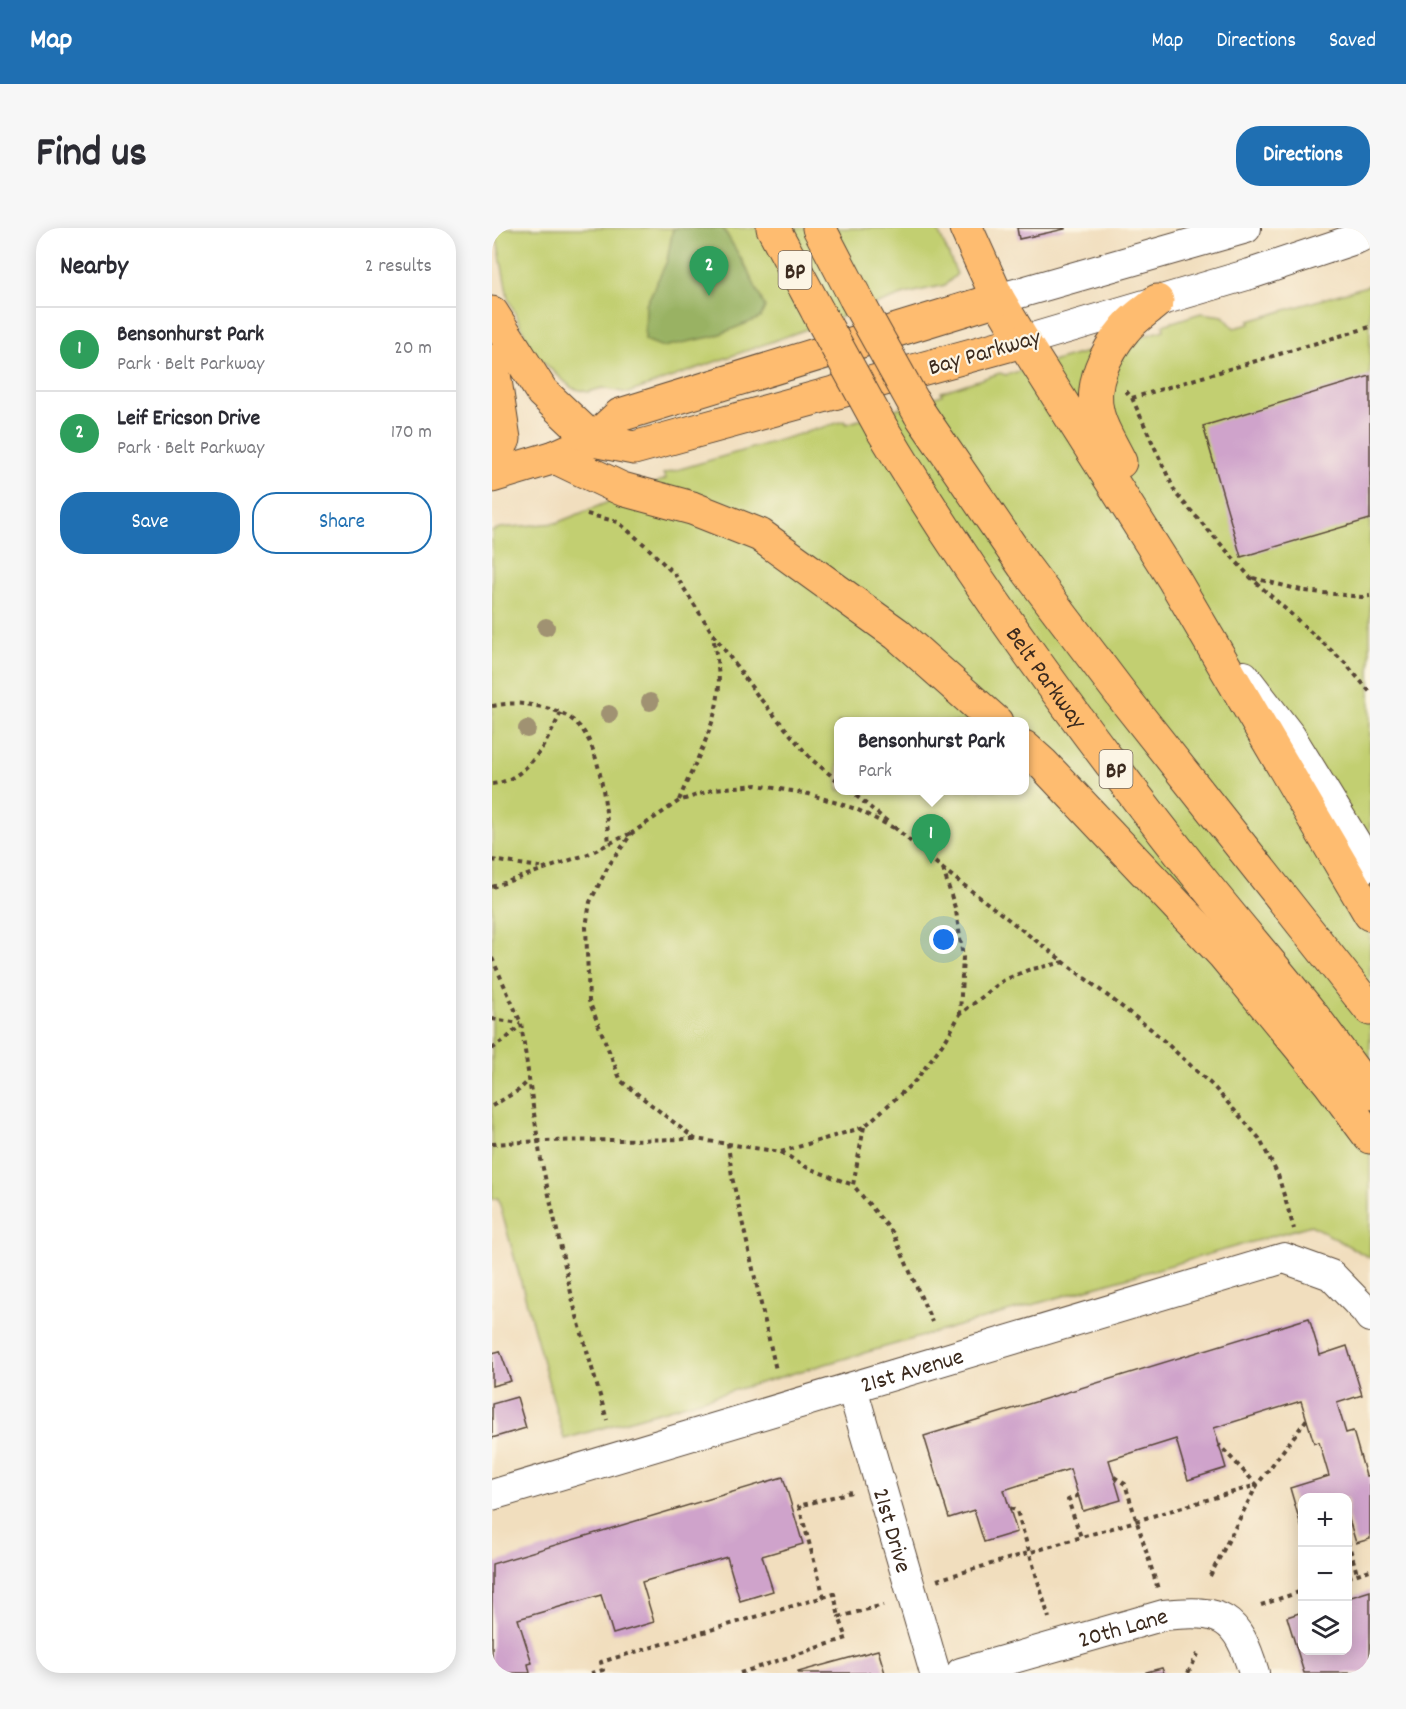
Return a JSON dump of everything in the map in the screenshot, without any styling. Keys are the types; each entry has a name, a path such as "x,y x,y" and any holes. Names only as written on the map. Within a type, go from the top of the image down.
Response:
{"main road":[{"name":"Belt Parkway","path":"772,228 906,471 985,590 1096,744 1190,867 1315,1019 1370,1093"},
{"name":"Belt Parkway","path":"819,228 920,414 1024,566 1126,702 1370,1009"},
{"path":"966,228 998,299 1180,591 1370,914"},
{"name":"Bay Parkway","path":"492,476 555,457 594,440 620,415 998,299"},
{"path":"1157,301 1126,328 1111,348 1100,371 1096,394 1098,415 1180,591"},
{"path":"492,313 542,392 594,440"},
{"name":"Bay Parkway","path":"594,440 634,448 1023,341"},
{"path":"492,361 504,439 492,463"},
{"path":"555,457 622,489 692,508 760,535 897,634 990,717"},
{"path":"1029,752 1058,779 1224,954 1329,1082 1370,1137"}],"street":[{"name":"Bay Parkway","path":"998,299 1246,228"},
{"name":"Bay Parkway","path":"1023,341 1198,289 1347,242 1370,232"},
{"path":"1182,247 1198,289"},
{"path":"1180,591 1290,737 1370,866"},
{"name":"21st Avenue","path":"492,1495 1284,1258 1331,1275 1370,1317"},
{"name":"21st Drive","path":"852,1388 935,1673"},
{"name":"20th Lane","path":"961,1673 1164,1615 1196,1612 1227,1620 1245,1643 1254,1673"}],"path":[{"path":"1132,398 1370,327"},
{"path":"1120,384 1132,398 1176,494 1250,577 1345,663 1370,692"},
{"path":"587,514 618,522 676,576 713,634 758,696 811,759 834,778"},
{"path":"1250,577 1305,591 1370,596"},
{"path":"679,801 704,747 719,695 719,672 713,634"},
{"path":"492,706 517,702 561,712 577,723 588,738 596,759 603,792 609,844"},
{"path":"492,784 514,776 527,765 551,735 561,712"},
{"path":"492,887 588,854 632,833 679,801 715,789 757,785 809,794 856,809 894,828"},
{"path":"855,795 943,868 1152,1030 1213,1086 1259,1138 1278,1175 1294,1229"},
{"path":"632,833 609,865 590,902 586,927 589,1001 621,1081 695,1139"},
{"path":"492,860 549,869"},
{"path":"781,1152 864,1127 916,1080 948,1038 960,1014 963,957 956,911 943,868"},
{"path":"492,958 494,967 521,1023 538,1141 574,1306 608,1420"},
{"path":"960,1014 1004,980 1028,970 1065,962"},
{"path":"492,1019 521,1023"},
{"path":"492,1049 507,1038 521,1023"},
{"path":"492,1106 519,1090 530,1080"},
{"path":"853,1185 864,1127"},
{"path":"492,1144 538,1141 695,1139 781,1152 808,1168 853,1185 892,1233 932,1322"},
{"path":"728,1143 732,1177 776,1370"},
{"path":"1210,1576 1257,1485 1307,1419"},
{"path":"1219,1444 1257,1485"},
{"path":"1114,1477 1125,1484 1158,1589"},
{"path":"933,1581 1257,1485"},
{"path":"824,1597 799,1506 851,1492"},
{"path":"1079,1496 1068,1500 1081,1537"},
{"path":"1010,1508 1017,1511 1050,1622"},
{"path":"1349,1547 1358,1574"},
{"path":"1352,1576 1370,1570"},
{"path":"1261,1605 1298,1592"},
{"path":"591,1673 603,1670 601,1662 834,1594 847,1638 740,1673"},
{"path":"840,1617 883,1605"},
{"path":"1188,1673 1198,1654"}],"green space":[{"path":"495,228 937,228 957,274 945,285 905,294 628,393 602,388 588,392 572,388 534,354 508,298"},
{"path":"673,228 723,228 746,267 765,307 760,318 715,336 663,347 645,340 646,305 667,261"},
{"path":"1370,285 1370,1258 1311,1225 564,1439 498,1198 492,1199 492,531 500,528 556,523 666,479 663,474 844,421 846,424 942,395 941,392 1000,373 1006,375 1164,330 1163,325 1201,313 1223,316 1234,328 1250,324 1249,321"}],"building":[{"path":"1017,228 1065,228 1065,229 1019,239"},
{"path":"1370,376 1370,519 1241,557 1203,426"},
{"path":"1309,1318 1320,1355 1347,1346 1362,1395 1337,1403 1346,1433 1353,1431 1366,1476 1370,1475 1370,1539 1356,1543 1352,1530 1352,1493 1298,1493 1298,1515 1290,1488 1329,1476 1319,1442 1314,1443 1301,1401 1214,1428 1226,1468 1188,1480 1176,1439 1109,1460 1121,1500 1083,1511 1070,1469 1004,1490 1017,1532 984,1542 974,1510 949,1518 924,1436"},
{"path":"500,1351 511,1381 492,1386 492,1353"},
{"path":"517,1397 526,1428 492,1438 492,1404"},
{"path":"783,1477 803,1544 762,1556 773,1591 740,1601 727,1557 642,1582 654,1622 613,1634 601,1595 518,1619 532,1663 528,1664 530,1673 492,1673 492,1564"},
{"path":"1370,1591 1370,1673 1304,1673 1299,1655 1352,1655 1352,1597"},
{"path":"1298,1613 1298,1653 1287,1617"},
{"path":"878,1650 885,1673 798,1673 798,1672"},
{"path":"1162,1668 1164,1673 1146,1673 1146,1672"}],"place":[{"name":"Leif Ericson Drive","path":"709,296"},
{"name":"Bensonhurst Park","path":"931,864"}]}
